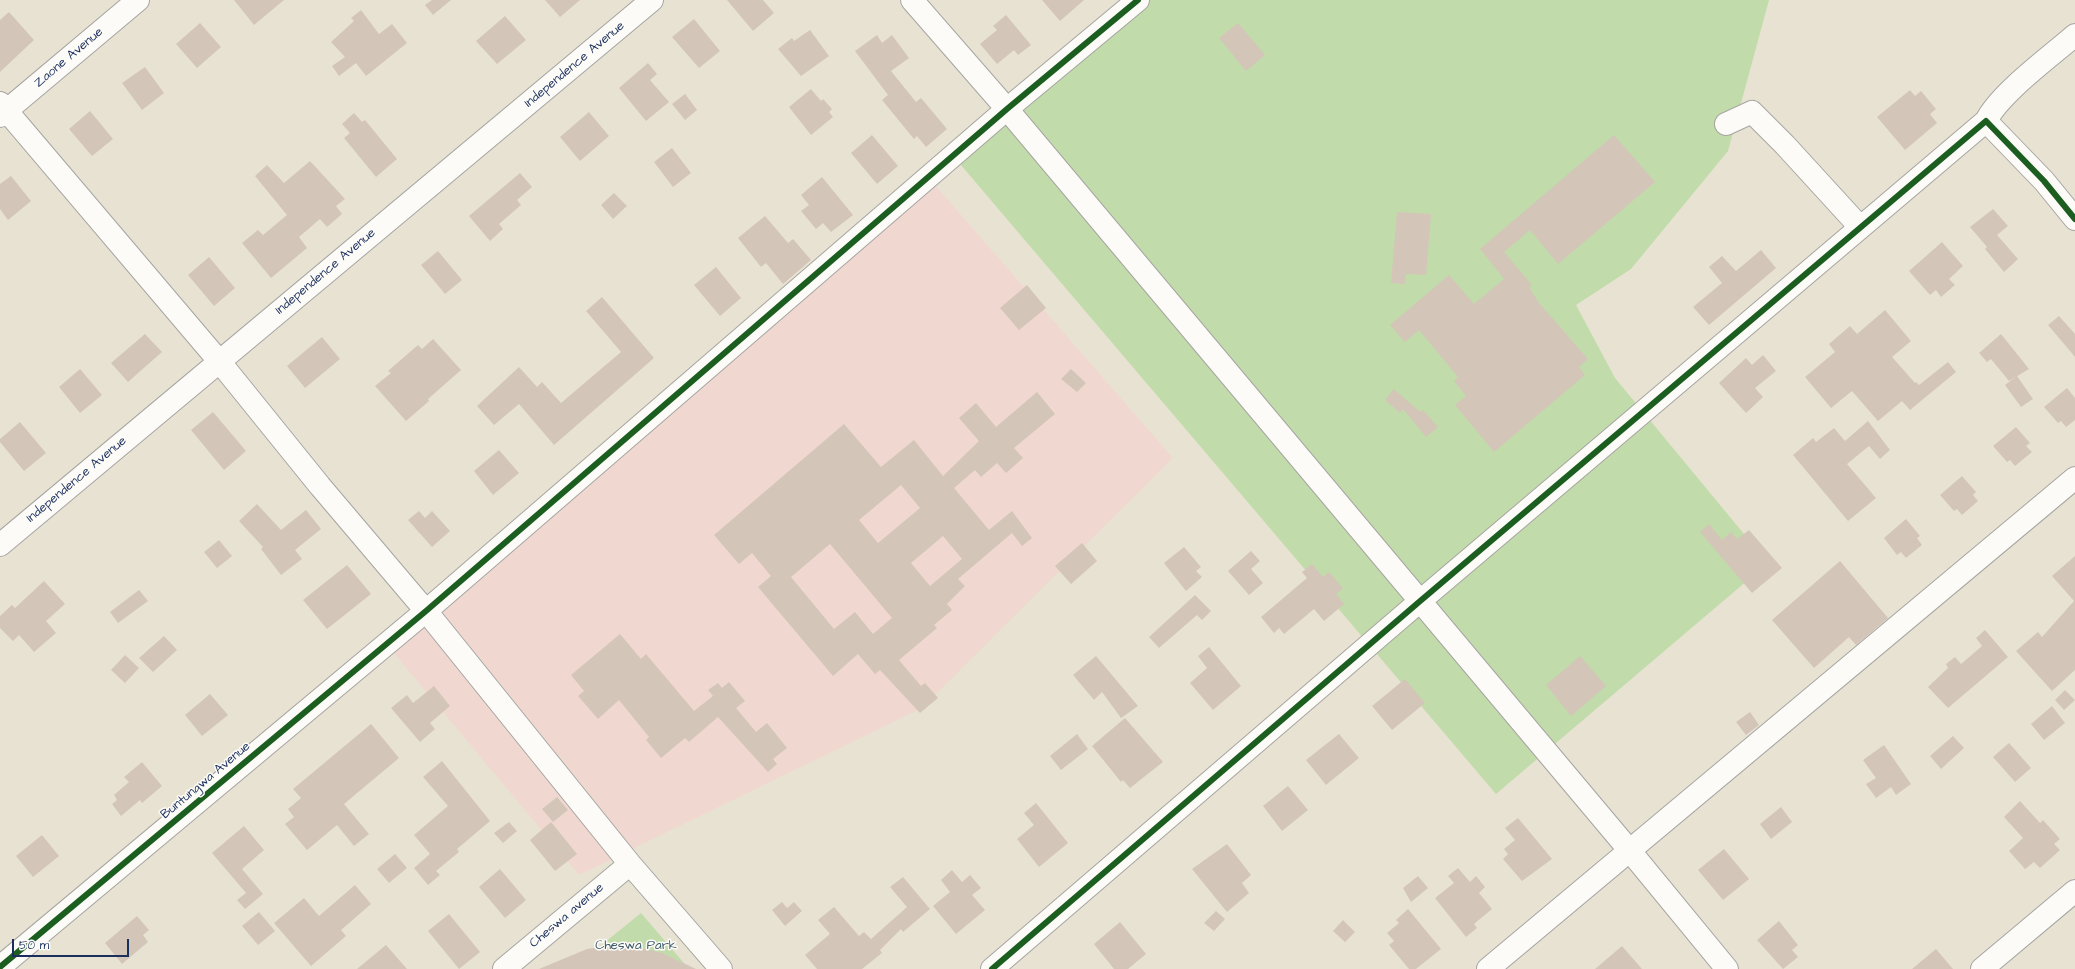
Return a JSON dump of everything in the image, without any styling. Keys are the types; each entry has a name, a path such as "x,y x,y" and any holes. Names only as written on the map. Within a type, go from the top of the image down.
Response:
{"street":[{"name":"Zaone Avenue","path":"2,110 138,0"},
{"name":"Independence Avenue","path":"0,545 652,0"},
{"path":"912,0 1007,109 1419,602 1630,851 1727,969"},
{"name":"Buntungwa Avenue","path":"0,968 426,611 1007,109 1138,0"},
{"path":"992,969 1419,602 1986,121 1990,113 2006,95 2075,35"},
{"path":"2,110 219,361 320,486 426,611 630,864 721,969"},
{"path":"1726,124 1752,112 1785,145 1860,227"},
{"path":"1986,121 2044,181 2075,219"},
{"path":"1488,969 2075,478"},
{"name":"Cheswa avenue","path":"504,969 630,864"},
{"path":"1982,969 2075,890"}],"shaded area":[{"path":"928,177 1173,458 922,708 579,875 383,640"}],"green space":[{"path":"1126,0 1769,0 1728,151 1631,269 1576,305 1615,378 1768,563 1496,794 949,151"},
{"name":"Cheswa Park","path":"641,913 689,969 572,969"}],"building":[{"path":"234,0 284,0 254,25"},
{"path":"432,0 451,0 433,15 425,5"},
{"path":"545,0 580,0 560,17"},
{"path":"727,0 763,0 774,13 753,31"},
{"path":"1042,0 1084,0 1060,21"},
{"path":"361,10 379,34 392,24 407,43 366,76 356,63 339,76 332,66 345,57 331,42 354,21 351,18"},
{"path":"9,12 34,40 0,72 0,20"},
{"path":"1006,15 1031,45 1018,55 1014,50 997,64 980,44 997,30 993,26"},
{"path":"505,16 526,40 497,64 476,41"},
{"path":"694,19 720,51 699,68 672,37"},
{"path":"200,23 221,47 197,68 176,44"},
{"path":"1238,23 1265,55 1246,71 1219,38"},
{"path":"810,30 829,56 801,76 778,49 792,38 794,41"},
{"path":"877,35 882,43 892,35 909,58 891,71 916,102 921,98 947,129 926,147 917,136 914,139 882,100 888,95 855,51"},
{"path":"648,63 657,74 650,80 669,102 646,121 619,88"},
{"path":"145,67 164,93 142,110 122,83"},
{"path":"811,89 821,101 823,99 832,109 829,112 833,117 811,135 789,107"},
{"path":"1910,90 1915,96 1921,91 1936,109 1930,114 1937,123 1905,150 1877,117"},
{"path":"685,94 697,110 685,120 672,104"},
{"path":"90,111 113,139 92,156 69,129"},
{"path":"589,112 609,136 580,161 560,137"},
{"path":"354,113 362,122 365,120 397,159 376,177 344,138 350,133 342,124"},
{"path":"872,135 898,166 877,184 851,153"},
{"path":"1614,135 1655,182 1558,264 1530,230 1504,252 1532,285 1529,287 1539,303 1588,359 1579,367 1585,375 1494,452 1455,405 1466,396 1454,381 1458,377 1419,330 1405,342 1390,325 1449,275 1474,304 1504,279 1480,249"},
{"path":"672,148 691,173 673,187 654,162"},
{"path":"310,161 345,199 336,206 342,214 327,227 320,219 299,237 307,248 271,278 242,243 258,230 263,235 287,215 255,176 267,165 284,183"},
{"path":"520,173 532,187 517,200 521,205 499,224 503,229 490,241 469,216"},
{"path":"11,176 31,201 8,220 0,209 0,184"},
{"path":"822,177 853,215 831,232 823,223 816,229 801,211 809,205 801,195"},
{"path":"614,193 627,206 613,219 601,205"},
{"path":"1993,209 2008,226 1997,235 2018,259 2004,272 1985,249 1987,247 1970,227"},
{"path":"1397,212 1431,214 1426,275 1406,274 1405,284 1391,283"},
{"path":"765,216 788,243 793,239 811,260 783,284 766,263 761,267 738,238"},
{"path":"1942,242 1963,266 1949,279 1955,285 1941,297 1936,290 1930,295 1909,271"},
{"path":"1761,250 1776,268 1709,325 1693,307 1722,283 1709,267 1722,256 1736,271"},
{"path":"438,251 462,280 445,294 421,265"},
{"path":"209,257 235,288 214,306 188,275"},
{"path":"716,267 741,298 720,316 694,285"},
{"path":"1027,285 1046,308 1019,330 1000,308"},
{"path":"602,297 654,358 554,445 519,404 494,425 477,406 519,367 537,387 542,382 561,403 621,352 586,311"},
{"path":"1885,310 1911,341 1892,357 1915,383 1916,382 1919,385 1948,362 1956,372 1910,410 1902,401 1878,421 1852,391 1831,408 1805,377 1835,352 1829,344 1850,326 1857,334"},
{"path":"2059,316 2075,334 2075,357 2048,325"},
{"path":"145,334 162,352 128,382 111,363"},
{"path":"2001,334 2029,369 2009,381 1991,359 1987,362 1979,353"},
{"path":"322,337 340,359 305,388 287,366"},
{"path":"433,339 461,370 406,421 375,386 391,373 388,371 418,345 422,349"},
{"path":"1763,355 1776,371 1755,388 1763,397 1746,413 1719,383 1746,358 1752,365"},
{"path":"80,369 102,395 80,413 59,387"},
{"path":"1071,369 1086,383 1077,392 1061,379"},
{"path":"2017,376 2033,399 2021,407 2005,385"},
{"path":"2067,388 2075,398 2075,420 2066,427 2061,421 2058,423 2044,407"},
{"path":"1394,389 1420,412 1423,410 1438,427 1426,437 1403,409 1400,413 1385,400"},
{"path":"1037,392 1055,414 1014,448 1023,458 1006,473 997,463 981,477 975,470 954,488 989,530 1012,511 1032,538 1022,546 1012,533 958,579 965,586 947,604 952,610 934,625 937,628 899,660 921,686 925,683 938,698 920,713 880,670 875,674 858,654 833,676 758,587 771,576 752,553 739,564 714,535 844,424 881,467 914,440 943,476 979,441 959,418 976,403 996,427","holes":["901,485 920,508 878,543 859,520","943,536 962,559 930,586 911,563","830,544 892,618 873,634 855,612 834,629 791,577"]},
{"path":"213,412 246,451 224,470 191,430"},
{"path":"1868,421 1890,450 1880,459 1869,446 1847,464 1876,498 1848,521 1793,455 1813,438 1816,442 1834,428 1845,441"},
{"path":"20,422 46,453 24,471 0,442 0,439"},
{"path":"2016,427 2030,443 2026,446 2032,452 2015,466 2010,460 2007,462 1993,446"},
{"path":"499,450 519,473 493,495 474,471"},
{"path":"1962,476 1976,492 1973,495 1978,501 1962,515 1957,509 1954,511 1940,495"},
{"path":"257,504 281,530 306,510 321,529 295,550 302,559 281,575 261,549 263,547 239,521"},
{"path":"419,511 425,518 432,511 450,531 432,547 408,520"},
{"path":"1906,519 1920,536 1917,538 1922,545 1906,558 1901,552 1897,555 1884,538"},
{"path":"1709,524 1722,540 1731,532 1737,539 1749,530 1782,568 1752,593 1700,532"},
{"path":"219,540 232,556 217,568 204,552"},
{"path":"1082,543 1097,561 1071,584 1055,566"},
{"path":"1184,547 1201,567 1196,571 1202,577 1186,591 1164,563"},
{"path":"1251,551 1260,561 1251,569 1263,583 1249,595 1228,571"},
{"path":"2075,556 2075,670 2052,691 2016,651 2038,632 2042,637 2074,601 2052,576"},
{"path":"1840,561 1888,618 1856,645 1849,637 1814,668 1772,620"},
{"path":"1312,564 1323,577 1329,572 1343,588 1336,594 1344,604 1324,621 1314,609 1284,634 1279,628 1274,633 1261,617 1307,578 1302,572"},
{"path":"347,565 371,594 327,629 303,600"},
{"path":"44,581 65,604 46,621 56,633 34,652 19,635 13,641 0,628 0,616 12,605 15,608"},
{"path":"139,590 148,601 118,623 110,612"},
{"path":"1195,595 1211,611 1202,620 1197,615 1159,648 1149,637"},
{"path":"1985,630 2008,657 1948,708 1928,687 1948,668 1946,664 1955,657 1961,664 1982,646 1976,638"},
{"path":"620,634 641,659 646,654 694,711 713,696 708,690 718,683 722,688 729,682 745,701 736,708 756,732 767,723 787,748 773,759 777,764 768,772 718,717 689,742 685,738 661,758 646,740 649,737 619,700 598,719 578,696 584,691 571,675"},
{"path":"164,636 177,650 153,672 139,658"},
{"path":"1209,647 1241,686 1213,710 1190,683 1207,668 1198,656"},
{"path":"125,655 139,668 125,683 111,670"},
{"path":"1096,656 1138,706 1121,718 1102,692 1094,700 1073,675"},
{"path":"1580,656 1606,686 1571,716 1546,685"},
{"path":"1405,679 1425,703 1392,730 1372,706"},
{"path":"434,686 450,706 430,723 435,729 420,742 391,708 407,695 413,703"},
{"path":"2065,690 2075,700 2064,710 2055,700"},
{"path":"210,694 228,715 202,736 185,715"},
{"path":"2052,706 2065,723 2044,740 2031,724"},
{"path":"1750,712 1759,725 1746,735 1736,722"},
{"path":"1125,718 1163,762 1130,788 1123,780 1121,782 1092,746"},
{"path":"371,724 399,758 344,804 369,834 354,846 337,825 307,850 285,824 294,817 288,809 301,798 293,789"},
{"path":"1077,734 1088,749 1061,770 1050,756"},
{"path":"1339,734 1359,758 1326,785 1306,760"},
{"path":"1953,736 1964,748 1941,769 1930,756"},
{"path":"2009,743 2031,768 2015,782 1993,757"},
{"path":"1884,745 1911,784 1896,795 1891,787 1876,798 1866,784 1876,778 1863,760"},
{"path":"442,761 490,821 457,849 459,852 436,871 440,875 428,885 414,868 430,854 414,835 448,806 423,777"},
{"path":"142,762 162,786 142,803 140,800 121,816 112,804 117,800 114,795 129,782 124,777"},
{"path":"1288,786 1308,810 1282,831 1263,806"},
{"path":"557,797 568,810 553,822 542,809"},
{"path":"2020,801 2040,823 2043,820 2060,839 2054,844 2060,850 2040,868 2034,862 2025,869 2009,851 2023,838 2004,817"},
{"path":"1036,803 1068,843 1039,867 1017,839 1034,825 1024,813"},
{"path":"1781,807 1792,822 1771,839 1760,824"},
{"path":"1518,818 1552,859 1522,881 1503,859 1508,854 1504,849 1515,840 1505,828"},
{"path":"509,822 517,831 503,843 494,833"},
{"path":"551,822 577,854 555,871 530,840"},
{"path":"244,826 264,850 242,869 263,894 245,909 237,900 246,893 212,853"},
{"path":"42,835 59,856 33,877 16,856"},
{"path":"1227,844 1251,875 1242,883 1249,893 1227,912 1192,869"},
{"path":"1724,849 1749,879 1723,900 1698,870"},
{"path":"395,854 407,868 389,883 377,869"},
{"path":"1458,868 1470,882 1476,876 1485,887 1479,893 1492,909 1474,924 1477,928 1466,937 1435,898 1454,883 1448,876"},
{"path":"500,869 526,900 505,918 479,887"},
{"path":"952,870 962,882 970,875 981,888 972,895 985,910 956,934 933,906 950,892 941,880"},
{"path":"1418,876 1428,888 1411,902 1403,888"},
{"path":"903,877 930,909 903,932 901,929 880,950 882,953 862,969 817,969 805,955 830,934 818,920 834,907 859,936 864,932 871,939 907,907 890,887"},
{"path":"355,885 371,904 341,930 346,936 311,966 274,923 304,898 319,916"},
{"path":"782,902 787,908 794,902 802,911 785,926 772,910"},
{"path":"1408,909 1441,949 1416,969 1409,969 1389,945 1394,941 1387,933 1399,923 1396,920"},
{"path":"1216,911 1225,919 1214,931 1204,923"},
{"path":"259,912 275,931 258,945 242,926"},
{"path":"449,914 480,952 459,969 428,931"},
{"path":"137,916 149,930 143,935 148,942 122,964 105,943"},
{"path":"1343,920 1355,932 1345,942 1333,931"},
{"path":"1779,921 1798,945 1792,950 1798,957 1783,969 1757,940"},
{"path":"1120,922 1146,954 1128,969 1114,969 1094,944"},
{"path":"386,945 407,969 357,969"},
{"path":"615,945 634,946 662,953 696,969 539,969 587,949"},
{"path":"1622,946 1642,969 1595,969"},
{"path":"1936,949 1953,969 1912,969"}],"cycle path":[{"path":"0,967 426,611 1007,109 1138,0"},
{"path":"992,969 1419,602 1986,121 2044,181 2075,219"}]}
